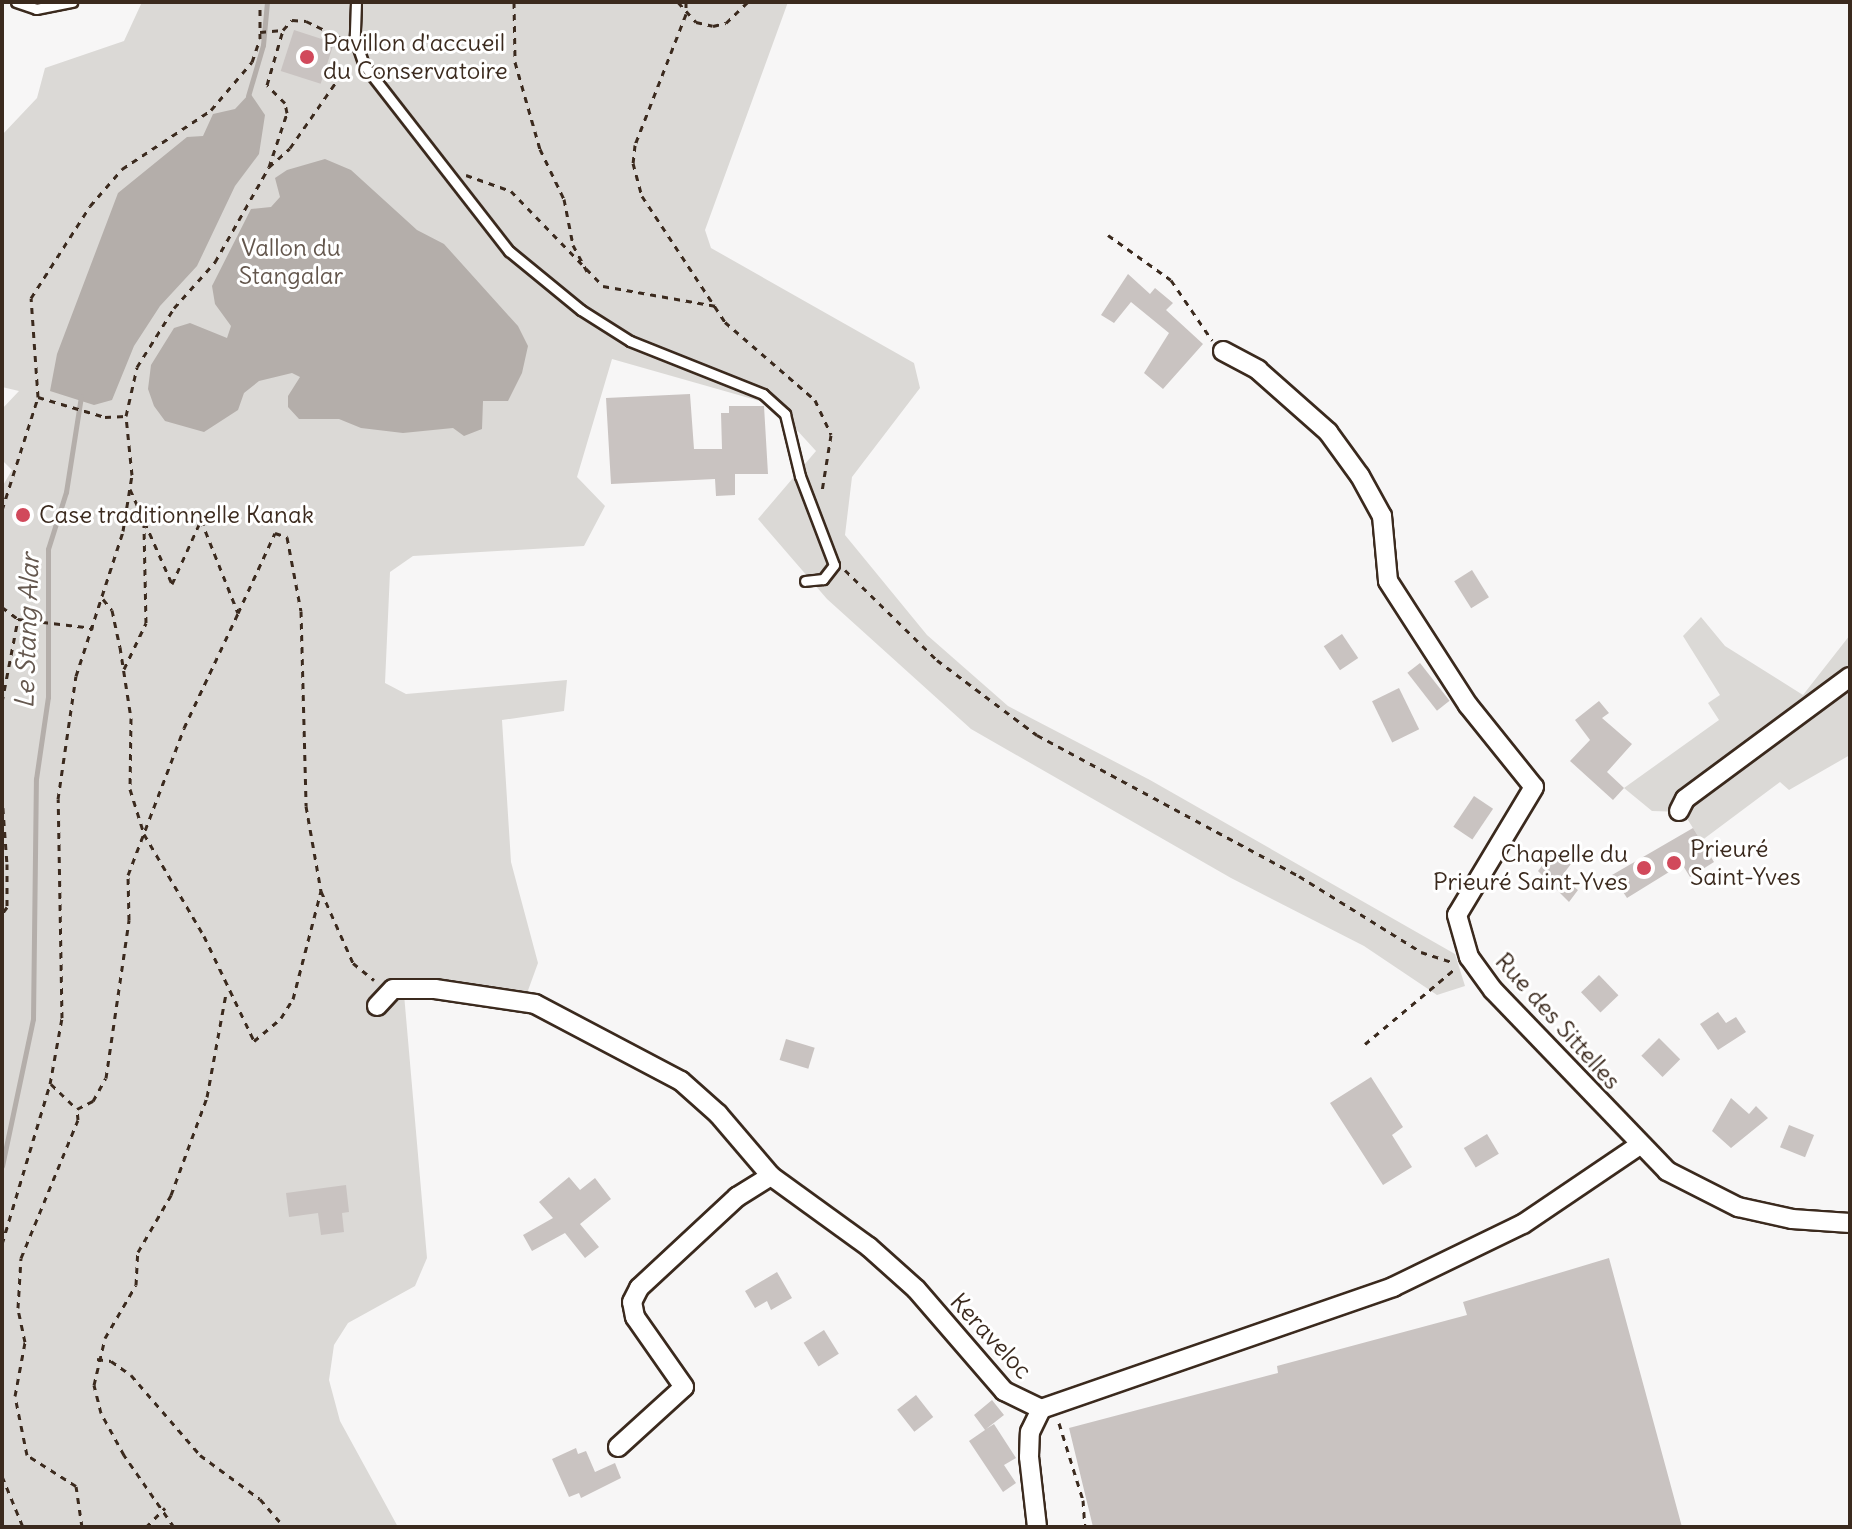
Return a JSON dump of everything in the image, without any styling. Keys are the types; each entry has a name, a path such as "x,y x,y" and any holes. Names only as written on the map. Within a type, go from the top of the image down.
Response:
{"street":[{"name":"Rue des Sittelles","path":"1223,351 1258,370 1328,432 1382,516 1384,565 1388,581 1431,650 1534,787 1468,892 1457,915 1460,940 1493,990 1638,1146 1685,1183 1738,1207 1792,1219 1850,1223"},
{"path":"1679,811 1685,799 1850,677"},
{"path":"377,1006 393,989"},
{"name":"Keraveloc","path":"393,989 435,989 535,1004 601,1035 681,1081 718,1114 771,1176 869,1247 916,1289 1004,1391 1047,1407"},
{"path":"1037,1527 1029,1457 1030,1432 1047,1407 1393,1287 1523,1224 1638,1146"},
{"path":"618,1447 684,1387 635,1317 632,1302 639,1288 737,1197 771,1176"}],"lane":[{"path":"16,2 36,9 72,2"},
{"path":"356,2 358,53 509,251 581,310 630,341 776,403 785,414 814,518 832,554 830,574 805,581"}],"path":[{"path":"2,510 38,397 31,298 99,195 140,152 211,110 252,62 260,32 260,2"},
{"path":"514,2 515,62 540,149 564,199 573,245 589,274"},
{"path":"678,2 686,14 713,26 726,23 748,2"},
{"path":"686,2 686,14 650,101 633,163 642,196 725,322 815,400 831,435 830,461 814,518"},
{"path":"2,1244 50,1084 64,984 58,799 76,676 103,599 130,488 126,416 146,349 215,262 269,167 290,148 358,53 343,39 306,21 292,20 283,30 267,85 285,103 287,113 267,158 269,167"},
{"path":"260,32 283,30"},
{"path":"451,178 469,174 511,191 603,286 716,306"},
{"path":"1108,235 1171,280 1223,351"},
{"path":"38,397 91,413 126,416"},
{"path":"130,488 172,584 201,520 238,613"},
{"path":"123,671 146,623 145,521"},
{"path":"77,1109 93,1101 106,1078 129,920 128,875 184,728 275,533 287,537 301,611 306,806 321,891 353,963 393,989"},
{"path":"832,554 877,606 937,660 1026,728 1317,886 1435,960 1460,962 1365,1044"},
{"path":"103,599 112,610 123,671 131,718 130,789 144,834 204,936 226,991 254,1041 281,1018 293,999 321,891"},
{"path":"2,607 18,619 58,621 93,628"},
{"path":"2,702 18,619"},
{"path":"2,796 7,864 7,907 2,914"},
{"path":"174,1527 165,1508 124,1455 101,1413 94,1385 97,1359 136,1285 138,1252 171,1195 207,1097 226,991"},
{"path":"50,1084 77,1109 78,1120 21,1258 18,1308 25,1342 15,1396 27,1455 76,1486 82,1527"},
{"path":"97,1359 111,1361 131,1375 200,1455 260,1499 284,1527"},
{"path":"1047,1407 1083,1500 1085,1527"},
{"path":"2,1476 23,1527"},
{"path":"146,1527 165,1508"}],"green space":[{"name":"Vallon du Stangalar","path":"142,2 788,2 705,230 711,248 914,363 920,388 852,477 845,535 927,635 1008,706 1150,780 1455,954 1465,986 1437,995 1364,946 1231,878 971,729 827,599 758,519 816,451 774,405 612,359 577,477 605,506 584,546 413,556 390,572 385,683 406,694 567,680 564,711 502,720 511,862 538,963 526,996 404,994 427,1258 415,1286 348,1323 334,1345 329,1380 340,1421 398,1527 2,1527 2,487 12,470 2,460 2,409 19,391 2,387 2,135 37,98 45,68 124,41"},
{"path":"1701,617 1725,646 1803,695 1850,635 1850,755 1789,790 1780,782 1701,841 1683,812 1652,811 1624,788 1719,720 1708,703 1720,695 1683,636"}],"shaded area":[{"path":"250,93 265,115 259,154 235,186 197,266 160,306 134,346 112,400 94,405 50,391 57,354 118,193 187,137 203,136 213,114 235,109"},
{"path":"325,159 351,170 417,230 444,244 518,326 528,346 522,373 508,401 483,401 482,429 464,436 453,428 403,433 361,428 339,419 299,419 288,407 288,396 300,377 292,373 259,381 244,393 238,410 204,432 165,421 154,406 148,389 151,365 174,328 190,323 227,338 231,326 215,304 212,286 251,209 271,207 280,197 275,178 287,170"}],"building":[{"name":"Pavillon d'accueil du Conservatoire","path":"294,30 334,43 321,84 281,71"},
{"path":"1128,274 1150,294 1155,288 1173,303 1166,310 1203,344 1163,389 1144,373 1169,333 1131,302 1114,323 1101,315"},
{"path":"690,394 694,449 722,449 721,413 729,413 729,406 764,406 768,474 735,474 735,495 716,496 715,479 611,484 606,398"},
{"path":"1472,570 1489,597 1471,608 1454,581"},
{"path":"1342,634 1358,658 1340,670 1324,646"},
{"path":"1420,663 1450,701 1437,711 1407,673"},
{"path":"1399,688 1419,729 1392,742 1372,701"},
{"path":"1599,701 1609,713 1602,718 1632,744 1607,772 1624,788 1613,800 1570,761 1590,740 1575,720"},
{"path":"1474,796 1493,809 1472,840 1453,827"},
{"name":"Prieuré Saint-Yves","path":"1693,828 1714,862 1690,877 1682,864 1627,898 1612,875"},
{"path":"1553,851 1571,864 1561,877 1578,890 1569,902 1538,871"},
{"path":"1599,975 1618,995 1600,1013 1581,992"},
{"path":"1718,1012 1726,1023 1736,1017 1746,1032 1718,1050 1700,1024"},
{"path":"1659,1038 1680,1059 1663,1077 1641,1056"},
{"path":"786,1039 815,1048 808,1069 780,1060"},
{"path":"1371,1077 1403,1127 1392,1135 1412,1167 1383,1185 1330,1103"},
{"path":"1731,1098 1749,1114 1756,1106 1768,1118 1731,1148 1712,1131"},
{"path":"1789,1125 1814,1135 1805,1157 1780,1147"},
{"path":"1487,1134 1499,1154 1476,1168 1464,1148"},
{"path":"569,1177 580,1190 595,1178 611,1199 580,1224 599,1247 585,1258 565,1233 532,1251 523,1235 553,1218 539,1202"},
{"path":"346,1185 349,1212 342,1213 344,1232 321,1235 318,1213 289,1217 286,1193"},
{"path":"1609,1258 1682,1527 1093,1527 1069,1428 1278,1373 1277,1366 1467,1315 1463,1302"},
{"path":"777,1272 792,1298 771,1310 767,1301 755,1308 745,1291"},
{"path":"824,1330 839,1354 818,1366 804,1343"},
{"path":"916,1395 933,1417 914,1432 897,1410"},
{"path":"992,1400 1004,1415 986,1429 994,1424 1016,1458 1004,1465 1016,1483 1003,1492 969,1441 985,1430 974,1415"},
{"path":"576,1448 578,1454 586,1451 595,1472 615,1463 621,1478 581,1498 579,1493 569,1497 552,1459"}],"waterway":[{"name":"Le Stang Alar","path":"248,96 263,45 267,2"},
{"name":"Le Stang Alar","path":"2,1166 33,1019 36,779 48,697 48,549 66,492 81,396"}],"place":[{"name":"Pavillon d'accueil du Conservatoire","path":"307,57"},
{"name":"Case traditionnelle Kanak","path":"23,515"},
{"name":"Prieuré Saint-Yves","path":"1674,863"},
{"name":"Chapelle du Prieuré Saint-Yves","path":"1644,868"}]}
